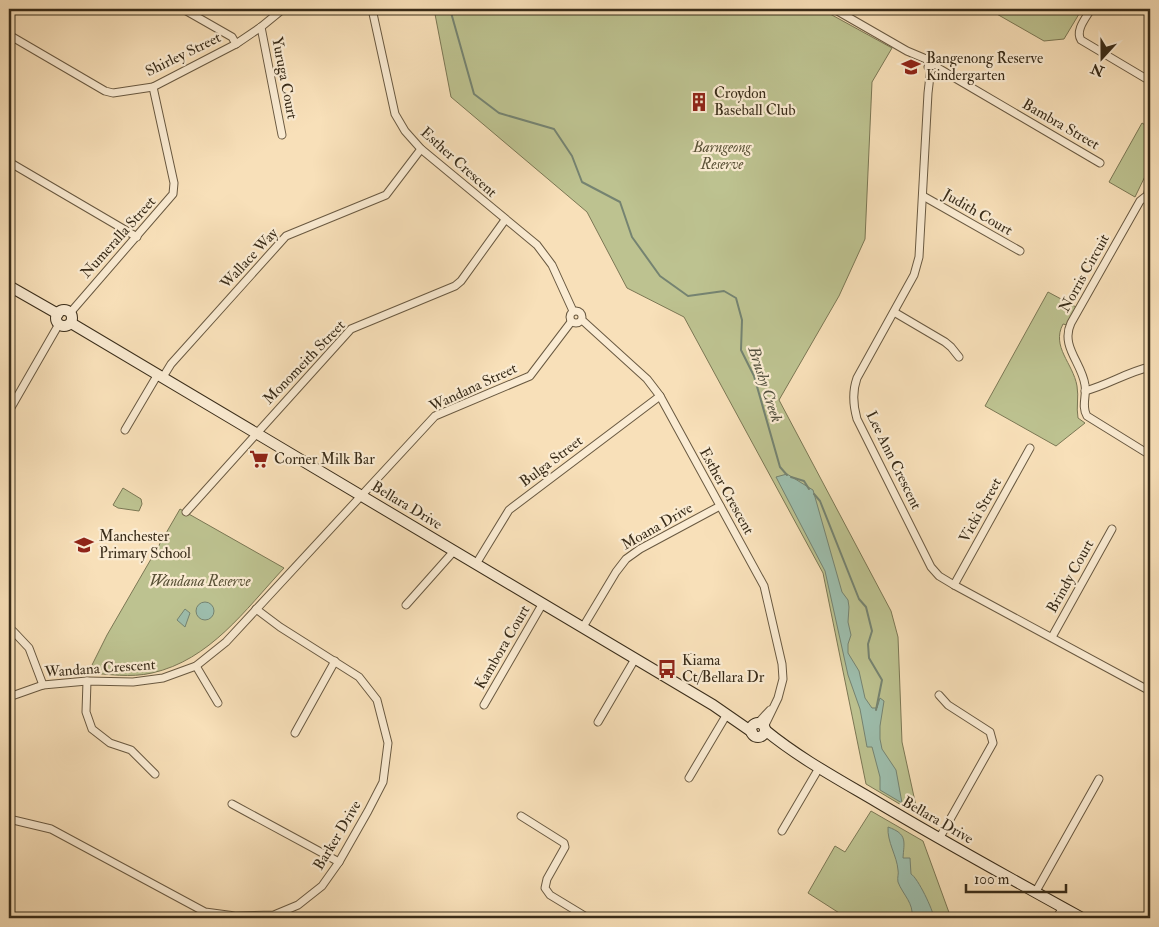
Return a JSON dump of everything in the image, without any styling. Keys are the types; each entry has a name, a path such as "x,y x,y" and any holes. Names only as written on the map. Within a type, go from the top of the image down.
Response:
{"main road":[{"path":"9,286 58,319 65,326 70,318"},
{"name":"Bellara Drive","path":"70,318 161,376 727,714 759,729 907,821 1082,918"}],"street":[{"path":"183,9 232,37 236,44"},
{"name":"Shirley Street","path":"9,35 113,93 153,87 236,44 283,9"},
{"name":"Esther Crescent","path":"372,9 395,114 405,131 421,149 537,245 552,265 573,311"},
{"name":"Bambra Street","path":"834,9 907,51 926,59 928,67 938,68 1100,163"},
{"path":"1091,9 1079,30 1081,40 1150,81"},
{"name":"Yuruga Court","path":"261,27 282,135"},
{"name":"Lee Ann Crescent","path":"928,67 924,196 921,246 917,266 857,378 853,392 855,411 931,567 939,576 1150,689"},
{"name":"Numeralla Street","path":"70,318 170,199 174,190 153,87"},
{"name":"Wallace Way","path":"125,430 161,376 286,236 386,195 421,149"},
{"path":"9,162 137,237"},
{"path":"1149,197 1150,183"},
{"name":"Judith Court","path":"924,196 1020,251"},
{"name":"Norris Circuit","path":"1149,197 1140,201 1068,329 1068,341 1079,366 1086,389 1084,408 1087,416 1150,455"},
{"name":"Monomeith Street","path":"186,512 256,432 351,329 455,286 461,281 505,220"},
{"path":"573,311 580,313 582,320 577,324 571,322 570,316 573,311"},
{"path":"894,312 945,342 959,357"},
{"path":"9,411 58,319"},
{"name":"Esther Crescent","path":"582,320 646,379 660,396 764,586 783,671 782,686 774,706 759,729"},
{"name":"Wandana Street","path":"361,495 435,416 530,376 571,322"},
{"path":"1086,389 1104,385 1133,371 1150,367"},
{"name":"Bulga Street","path":"476,564 509,510 660,396"},
{"name":"Vicki Street","path":"954,585 1030,448"},
{"name":"Wandana Crescent","path":"9,697 43,685 87,681 149,681 196,666 226,642 361,495"},
{"name":"Moana Drive","path":"583,627 616,572 626,559 640,549 720,506"},
{"name":"Brindy Court","path":"1052,637 1112,529"},
{"path":"406,606 454,551"},
{"name":"Kambora Court","path":"484,705 543,603"},
{"name":"Barker Drive","path":"9,819 52,829 206,912 236,916 274,916 298,905 322,886 339,862 382,782 388,743 377,700 359,677 256,610"},
{"path":"13,631 29,648 43,685"},
{"path":"598,722 635,659"},
{"path":"295,734 335,661"},
{"path":"196,666 218,703"},
{"path":"87,681 86,712 92,729 110,743 131,750 155,774"},
{"path":"939,695 948,705 990,732 992,743 939,839"},
{"path":"689,778 727,714"},
{"path":"782,831 819,768"},
{"path":"1036,893 1099,779"},
{"path":"232,804 339,862"},
{"path":"521,816 564,843 564,847 547,879 545,888 550,895 588,918"},
{"path":"1056,918 1063,908"},
{"path":"1148,918 1150,914"}],"green space":[{"name":"Barngeong Reserve","path":"434,9 821,9 892,48 872,82 865,239 839,296 779,400 891,611 898,637 902,742 918,815 866,784 823,573 684,317 627,288 587,212 451,97"},
{"path":"988,9 1082,9 1064,39 1044,41"},
{"path":"1142,123 1150,128 1150,166 1135,197 1109,182"},
{"path":"1048,292 1076,307 1067,325 1063,324 1060,340 1061,348 1077,386 1078,418 1085,423 1056,446 985,406"},
{"path":"123,488 141,499 142,504 139,511 118,508 113,505"},
{"name":"Wandana Reserve","path":"180,509 284,568 225,631 192,657 152,673 120,675 88,673 107,635"},
{"path":"871,811 923,841 951,918 847,918 808,893 835,846 845,852"}],"shaded area":[{"path":"787,474 813,490 842,592 848,600 848,622 851,635 848,653 859,671 865,698 872,708 877,708 880,698 884,701 880,739 882,749 896,770 902,803 880,790 880,777 872,747 867,747 860,709 848,675 825,571 776,477"},
{"path":"205,602 211,605 214,611 211,617 205,620 199,617 196,611 199,605"},
{"path":"185,609 190,613 185,627 177,620"},
{"path":"888,827 902,836 904,843 903,858 910,858 911,874 925,894 934,918 912,918 910,903 898,882 897,865 889,838"}],"waterway":[{"name":"Brushy Creek","path":"450,9 474,94 499,113 554,129 572,156 582,182 620,202 632,237 660,276 688,296 724,291 736,298 742,320 741,350 754,376 780,467 787,475"},
{"name":"Brushy Creek","path":"791,477 804,481 809,489"},
{"name":"Brushy Creek","path":"814,494 820,501 859,599 866,607 872,631 868,644 869,658 882,680 876,710"}],"place":[{"name":"Bangenong Reserve Kindergarten","path":"911,67"},
{"name":"Croydon Baseball Club","path":"699,102"},
{"name":"Corner Milk Bar","path":"259,459"},
{"name":"Manchester Primary School","path":"84,545"},
{"name":"Kiama Ct/Bellara Dr","path":"667,669"}]}
